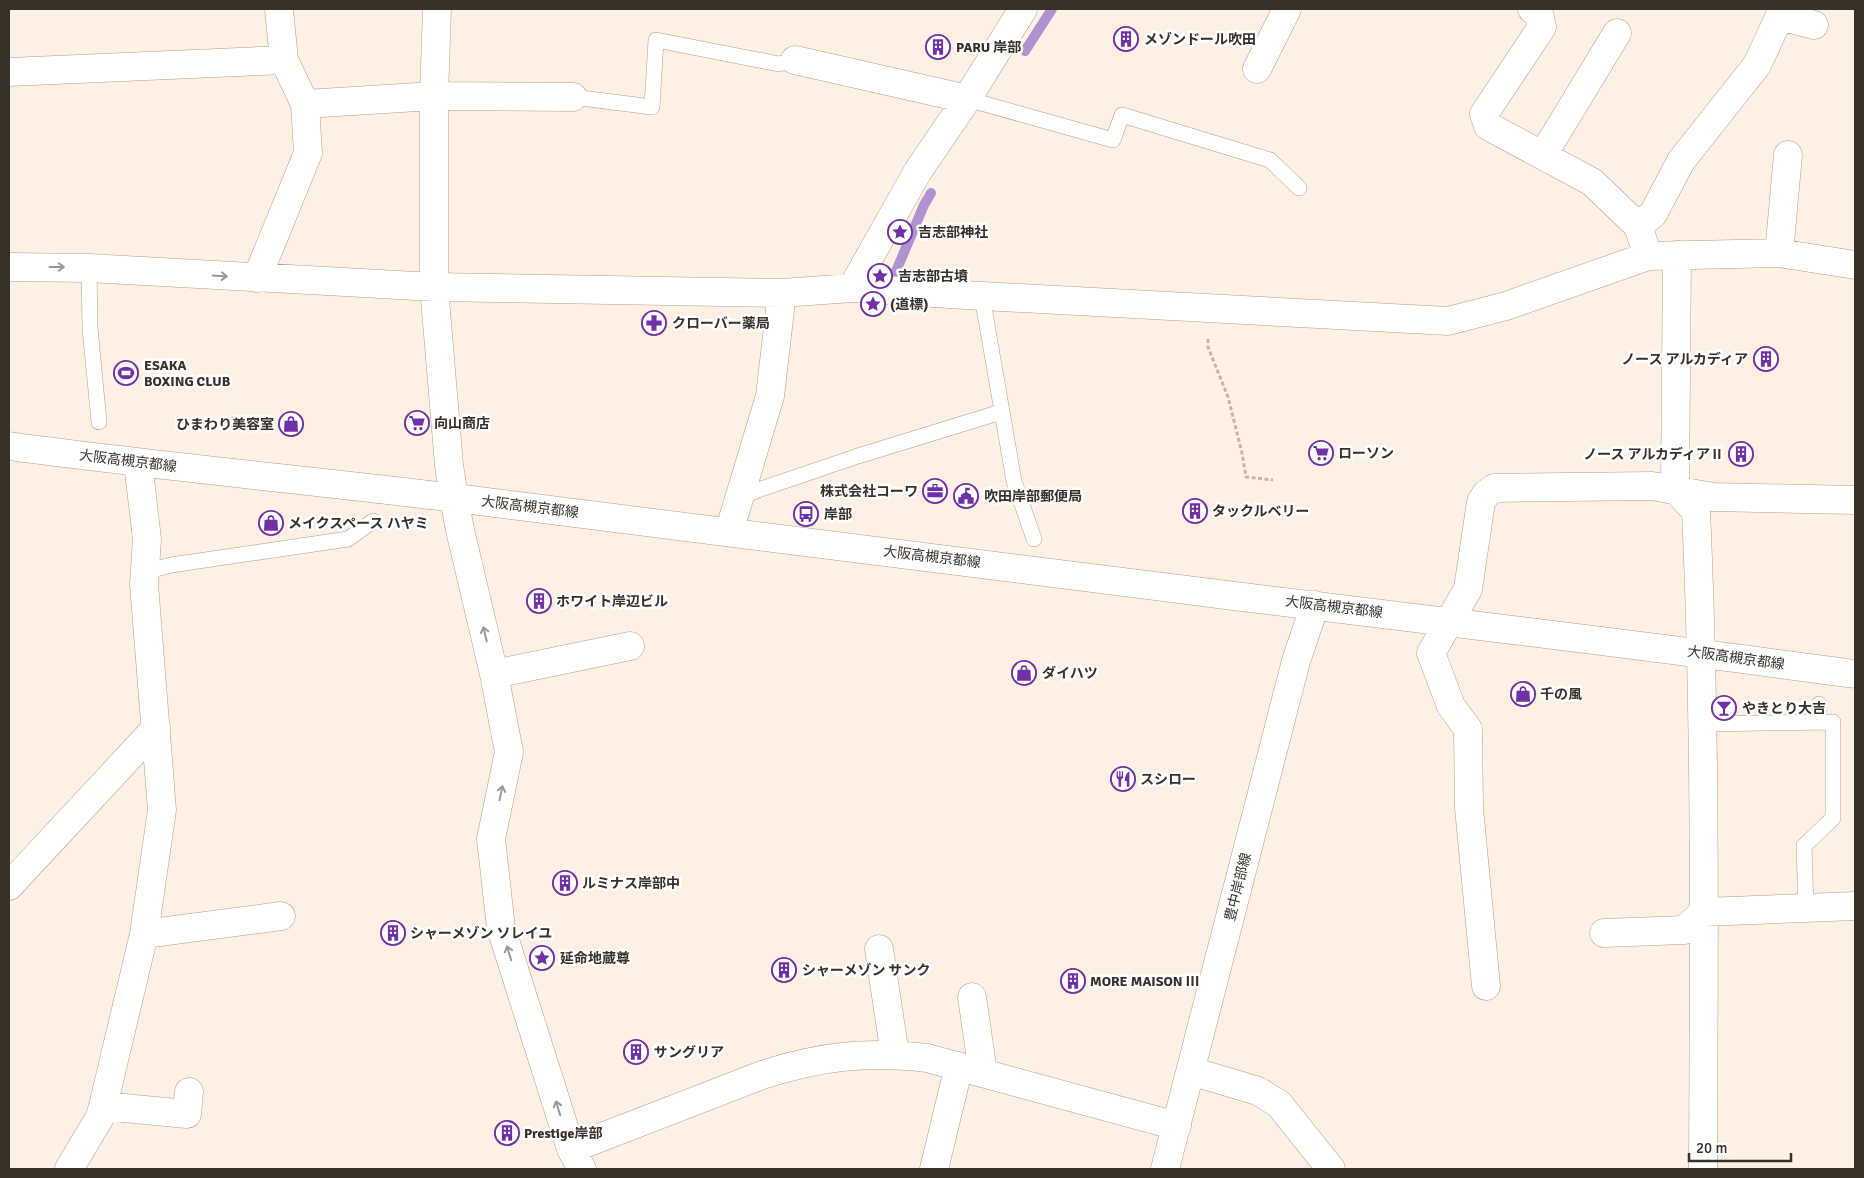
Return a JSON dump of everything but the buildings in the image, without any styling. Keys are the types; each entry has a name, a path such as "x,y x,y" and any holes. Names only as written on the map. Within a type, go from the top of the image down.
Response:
{"street":[{"path":"257,278 308,153 305,104 284,60 279,9"},
{"path":"437,9 434,96 434,287 450,465 460,530 494,674 509,752 491,839 502,928 577,1159 762,1075 794,1064 861,1054 927,1058 1177,1126"},
{"path":"852,288 918,171 967,99 1024,9"},
{"path":"1257,69 1287,9"},
{"path":"1532,9 1539,14 1542,27 1484,114 1488,126 1592,182 1638,226 1648,256"},
{"path":"1638,226 1653,214 1680,161 1757,65 1781,13 1814,25"},
{"path":"1543,155 1617,33"},
{"path":"9,72 284,60"},
{"path":"795,60 967,99"},
{"path":"305,104 434,96 573,96"},
{"path":"1780,253 1788,155"},
{"path":"9,267 89,268 434,287 782,292 852,288 1448,321 1506,306 1648,256 1780,253 1855,265"},
{"path":"1677,255 1675,489 1696,511 1701,653 1704,912 1703,1169"},
{"path":"730,532 770,396 782,292"},
{"name":"大阪高槻京都線","path":"9,446 138,463 806,540 1855,674"},
{"path":"69,1169 100,1117 103,1106 144,934 162,810 144,584 147,539 138,463"},
{"path":"1486,986 1469,808 1468,729 1451,706 1431,653 1468,589 1481,502 1486,494 1494,488 1652,486 1714,497 1855,500"},
{"name":"豊中岸部線","path":"1165,1169 1296,661 1315,605"},
{"path":"494,674 630,646"},
{"path":"9,886 156,728"},
{"path":"1604,933 1684,930 1704,912 1855,906"},
{"path":"144,934 281,916"},
{"path":"879,949 894,1055"},
{"path":"934,1169 971,1069 972,996"},
{"path":"1191,1071 1258,1091 1279,1104 1331,1169"},
{"path":"103,1106 187,1114 189,1092"}],"lane":[{"path":"573,96 652,106 656,40 779,64 795,60"},
{"path":"967,99 1113,140 1122,115 1270,160 1299,188"},
{"path":"89,268 90,328 99,422"},
{"path":"982,296 1014,481 1034,539"},
{"path":"740,498 849,459 1001,412"},
{"path":"145,572 171,565 348,538 373,521"},
{"path":"1818,722 1819,704"},
{"path":"1701,724 1833,722 1833,818 1804,846 1806,908"}],"path":[{"path":"1208,308 1208,347 1228,397 1246,477 1273,480"}],"waterway":[{"path":"1025,51 1052,9"},
{"path":"894,276 924,205 931,193"}],"place":[{"name":"メゾンドール吹田","path":"1126,39"},
{"name":"PARU 岸部","path":"938,47"},
{"name":"吉志部神社","path":"900,232"},
{"name":"吉志部古墳","path":"880,276"},
{"name":"(道標)","path":"873,304"},
{"name":"クローバー薬局","path":"654,323"},
{"name":"ノース アルカディア","path":"1766,359"},
{"name":"ESAKA BOXING CLUB","path":"126,373"},
{"name":"向山商店","path":"417,423"},
{"name":"ひまわり美容室","path":"291,424"},
{"name":"ローソン","path":"1321,453"},
{"name":"ノース アルカディアⅡ","path":"1741,454"},
{"name":"株式会社コーワ","path":"935,491"},
{"name":"吹田岸部郵便局","path":"966,496"},
{"name":"タックルベリー","path":"1195,511"},
{"name":"岸部","path":"806,514"},
{"name":"メイクスペース ハヤミ","path":"271,523"},
{"name":"ホワイト岸辺ビル","path":"539,601"},
{"name":"ダイハツ","path":"1024,673"},
{"name":"千の風","path":"1523,694"},
{"name":"やきとり大吉","path":"1724,708"},
{"name":"スシロー","path":"1123,779"},
{"name":"ルミナス岸部中","path":"565,883"},
{"name":"シャーメゾン ソレイユ","path":"393,933"},
{"name":"延命地蔵尊","path":"542,958"},
{"name":"シャーメゾン サンク","path":"784,970"},
{"name":"MORE MAISON Ⅲ","path":"1073,981"},
{"name":"サングリア","path":"636,1052"},
{"name":"Prestige岸部","path":"507,1133"}]}
